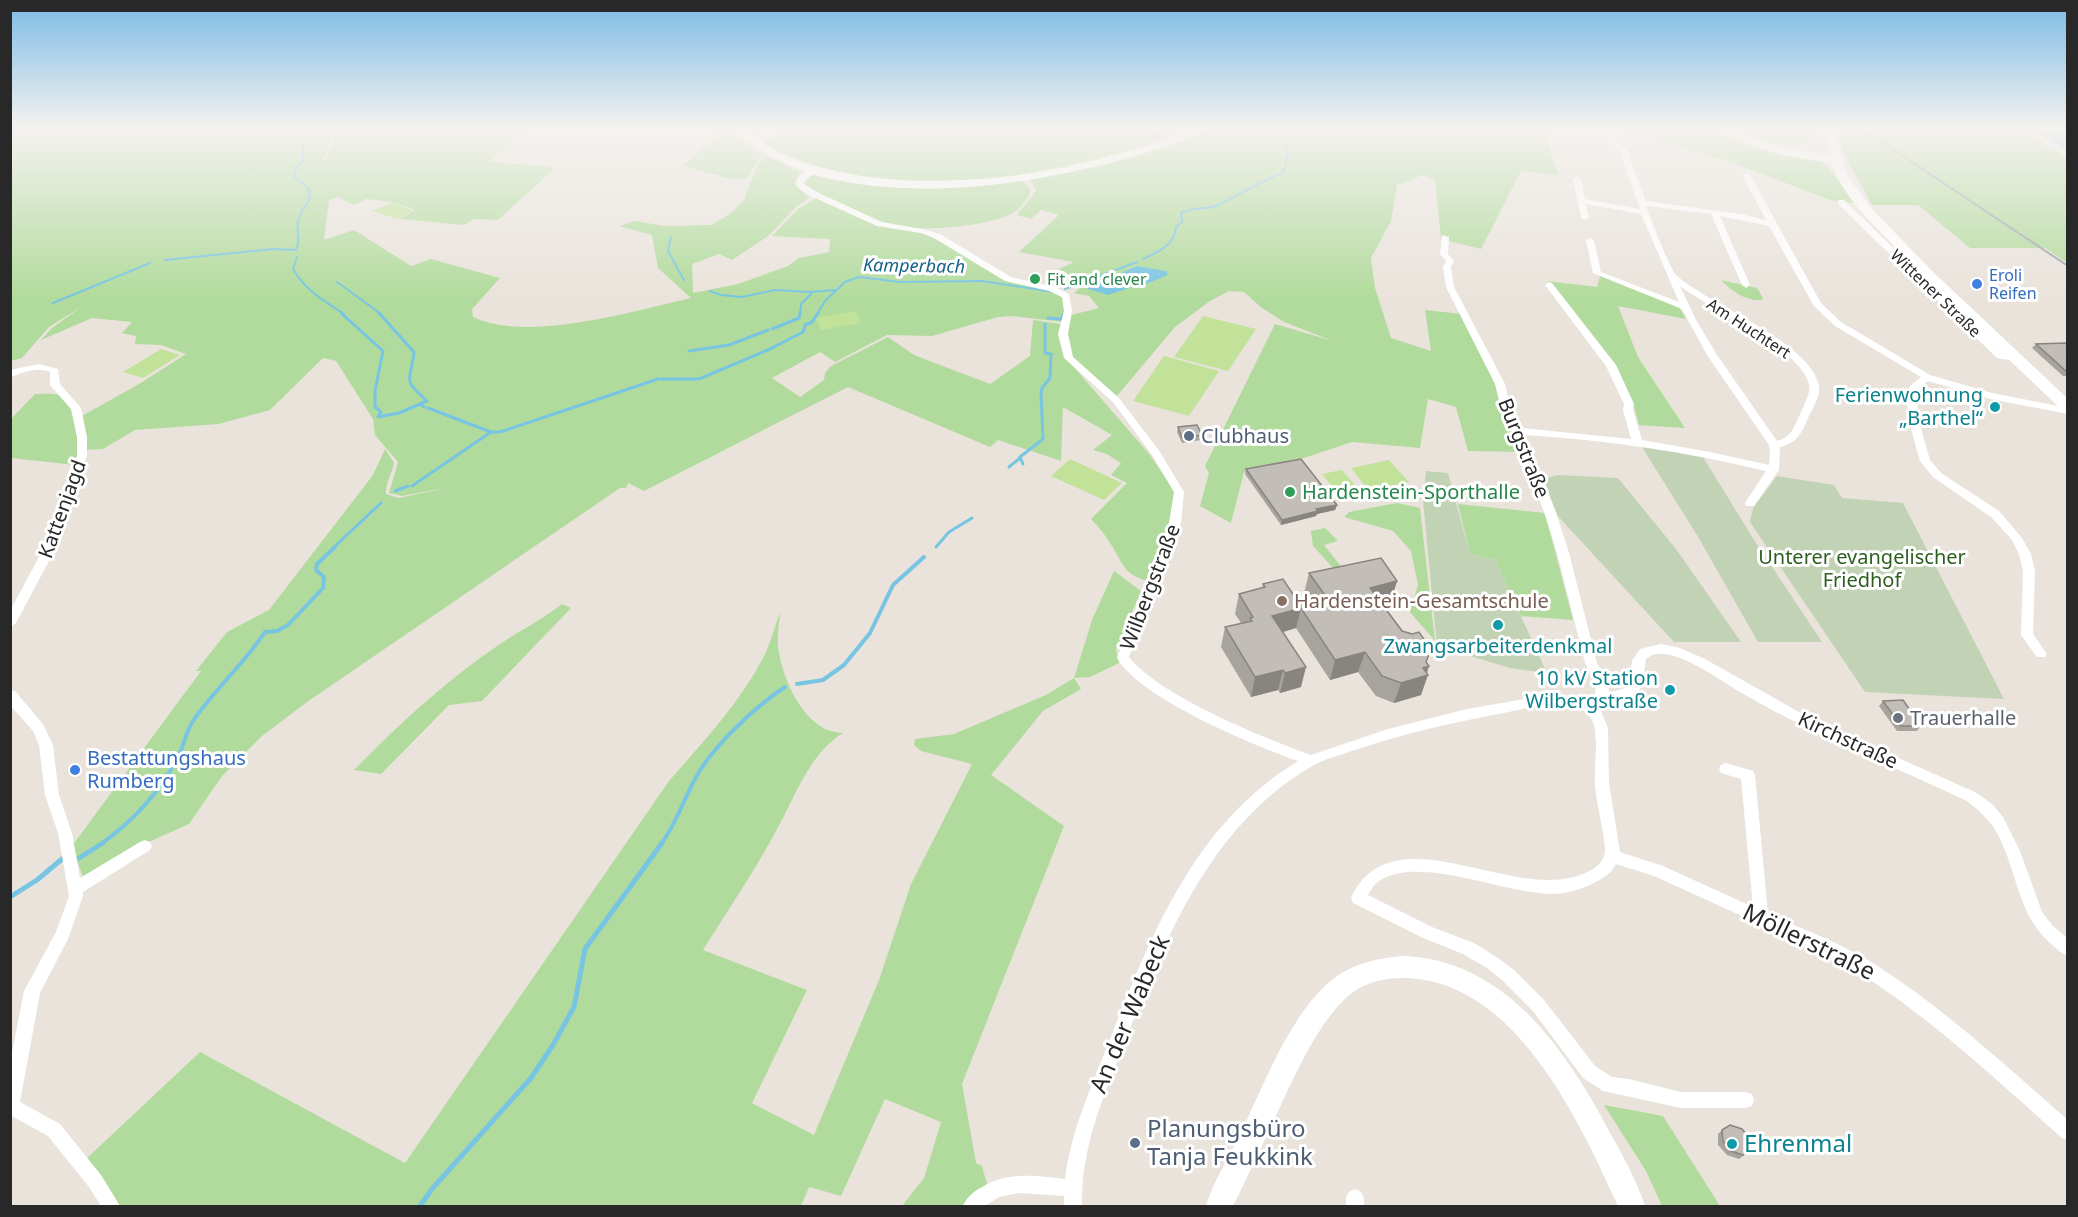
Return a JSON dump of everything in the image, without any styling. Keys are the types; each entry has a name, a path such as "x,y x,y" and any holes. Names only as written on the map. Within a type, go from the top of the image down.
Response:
{"main road":[{"name":"Wittener Straße","path":"1847,185 1864,215 2067,410"},
{"path":"1218,1206 1302,1037 1320,1010 1340,988 1374,970 1419,967 1470,985 1502,1004 1532,1034 1582,1110 1610,1159 1632,1206"}],"street":[{"name":"Wilbergstraße","path":"800,185 816,195 880,224 928,232 951,243 1003,276 1052,289 1066,296 1068,311 1063,334 1069,358 1116,400 1156,454 1179,492 1175,523 1123,658 1126,666 1146,682 1208,715 1279,750 1310,760"},
{"path":"1578,185 1585,218"},
{"name":"Am Huchtert","path":"1636,185 1684,306 1712,355 1774,445 1785,443 1795,437 1814,394 1810,374 1782,347 1697,295 1672,274"},
{"path":"1751,185 1817,304 1829,318 1927,376 1990,396 2067,410"},
{"path":"1581,201 1741,216 1772,224"},
{"name":"Wittener Straße","path":"1841,202 1864,215"},
{"path":"1715,214 1746,285"},
{"name":"Burgstraße","path":"1445,237 1444,254 1449,261 1447,267 1450,287 1500,384 1505,408 1518,430 1550,512 1563,553 1591,663 1602,683 1600,701"},
{"name":"Am Huchtert","path":"1590,240 1597,273 1684,306"},
{"path":"1548,285 1611,365 1629,404 1628,410 1637,441"},
{"name":"Kattenjagd","path":"10,623 52,544 61,509 82,451 82,437 76,408 54,385 55,371 47,367 35,366 11,373"},
{"path":"1927,376 1918,381 1912,397 1913,417 1925,461 1937,475 1995,514 2016,538 2025,554 2029,571 2027,635 2041,654"},
{"path":"1518,430 1637,441 1774,470"},
{"path":"1750,503 1774,470 1777,455 1774,445"},
{"name":"Kirchstraße","path":"1582,706 1632,691 1637,682 1637,662 1640,656 1652,649 1665,649 1699,663 1786,712 1972,797 1994,814 2005,831 2037,918 2067,949"},
{"path":"10,695 38,728 46,745 52,795 65,833 76,888 76,896 66,924 32,992 11,1106 13,1112 54,1130 95,1181 111,1206"},
{"name":"An der Wabeck","path":"1073,1206 1072,1188 1093,1104 1150,955 1207,855 1233,823 1268,788 1310,760 1401,729 1471,713 1557,699 1582,706"},
{"path":"1582,706 1596,715 1601,726 1602,786 1612,856 1606,867 1593,878 1570,888 1539,887 1444,868 1406,864 1374,876 1358,898 1386,909 1422,930 1474,951 1489,961 1531,997 1589,1072 1598,1080 1609,1085 1629,1087 1681,1100 1746,1100"},
{"path":"1899,751 1910,768"},
{"path":"1726,769 1748,775 1761,917"},
{"path":"76,888 145,846"},
{"name":"Möllerstraße","path":"1612,856 1658,871 1844,955 1902,992 1982,1056 2067,1132"},
{"path":"972,1206 983,1195 1002,1185 1024,1182 1072,1188"}],"green space":[{"path":"10,185 537,185 498,220 474,219 464,225 400,219 415,210 393,202 366,199 354,205 338,197 329,200 324,240 354,230 411,266 431,259 500,278 472,309 473,317 496,324 522,327 551,326 611,317 691,298 658,268 652,235 619,226 635,221 665,226 712,225 731,213 744,200 750,185 796,185 809,198 796,207 768,236 732,260 719,254 692,264 693,293 738,284 788,266 799,258 829,252 830,239 772,236 798,209 817,198 879,225 926,234 961,252 1002,279 1050,290 1066,300 1063,322 1011,316 998,317 932,336 887,335 835,362 820,352 772,378 800,397 824,380 825,373 831,366 888,337 914,355 990,384 1030,356 1033,320 1061,324 1060,343 1066,358 1150,455 1176,493 1174,509 1148,581 1125,568 1100,528 1091,519 1127,483 1111,475 1121,463 1107,454 1093,450 1112,435 1063,407 1061,461 998,440 990,447 848,387 644,491 628,483 626,488 620,488 307,702 262,736 222,776 189,824 140,846 84,880 72,846 201,671 196,671 227,632 269,610 373,475 385,449 394,463 386,494 399,498 450,487 402,496 389,493 398,462 375,435 373,419 336,361 323,358 270,410 219,424 135,430 103,449 84,450 80,417 186,354 161,345 135,344 136,336 122,333 132,322 92,318 41,340 52,328 81,307 49,327 22,358 11,361"},
{"path":"804,185 917,187 1026,185 1031,190 1017,210 998,219 947,228 912,228 873,220 807,189"},
{"path":"1033,185 1398,185 1391,221 1371,258 1375,288 1391,338 1431,351 1425,310 1462,314 1499,384 1523,452 1468,451 1456,407 1428,399 1420,448 1352,442 1307,457 1244,472 1231,523 1200,506 1209,473 1205,466 1275,324 1333,341 1284,322 1262,308 1244,292 1229,291 1210,301 1175,327 1116,397 1071,357 1066,344 1067,316 1099,308 1089,296 1074,293 1085,284 1059,269 1074,262 1019,252 1059,215 1041,210 1031,219 1017,215 1036,191"},
{"path":"1435,185 1514,185 1481,249 1441,239"},
{"path":"1790,185 1841,185 1855,203 1833,201"},
{"path":"1861,185 2067,185 2067,263 2045,248 1970,248 1918,205 1872,205"},
{"path":"393,202 413,211 398,219 372,211"},
{"path":"1600,276 1679,307 1686,319 1618,306 1638,357 1685,428 1639,425 1633,404 1617,367 1547,281 1597,287"},
{"path":"1721,280 1757,288 1763,298 1756,300 1745,297"},
{"path":"855,311 861,323 821,330 816,318"},
{"path":"1203,316 1256,329 1228,371 1174,357"},
{"path":"161,349 180,355 143,378 123,372"},
{"path":"1164,356 1219,371 1189,416 1133,401"},
{"path":"35,394 59,395 71,407 75,416 78,437 75,465 11,458 11,419"},
{"path":"1640,444 1703,457 1754,540 1822,642 1758,642 1697,535"},
{"path":"1070,459 1122,483 1104,500 1051,476"},
{"path":"1389,460 1409,482 1369,491 1351,468"},
{"path":"1342,470 1359,490 1339,495 1322,474"},
{"path":"1426,471 1448,473 1470,554 1495,560 1547,673 1510,668 1437,646 1423,501"},
{"path":"1557,475 1618,478 1676,549 1741,642 1674,642 1556,514 1544,479"},
{"name":"Unterer evangelischer Friedhof","path":"1777,476 1834,485 1842,498 1903,503 2004,699 1865,692 1750,522 1753,508"},
{"path":"1397,503 1420,508 1435,641 1410,612 1418,585 1411,551 1393,531 1344,517 1349,512"},
{"path":"1458,504 1545,513 1573,620 1521,616 1495,560 1470,554"},
{"path":"1325,528 1338,541 1324,545 1343,569 1333,568 1313,546 1311,531"},
{"path":"1114,571 1141,591 1116,650 1119,663 1090,677 1074,678 1092,620"},
{"path":"562,604 571,608 482,701 449,705 381,774 354,770 406,719 461,672"},
{"path":"780,613 778,646 792,693 815,723 827,730 843,733 821,752 812,764 759,861 703,950 807,990 752,1103 814,1135 879,980 911,884 972,764 921,751 914,745 915,739 954,734 1046,695 1074,678 1081,689 1043,711 991,775 1064,826 962,1084 976,1163 982,1166 987,1184 966,1206 902,1206 924,1178 941,1122 885,1099 841,1196 809,1187 801,1206 117,1206 86,1159 200,1052 405,1163 669,781 742,693 765,655"},
{"path":"1604,1105 1663,1116 1720,1206 1662,1206 1646,1171"}],"water":[{"path":"1137,266 1166,271 1168,275 1146,284 1128,285 1129,288 1108,295 1088,289 1088,287"}],"building":[{"path":"2066,343 2067,372 2036,344"},
{"path":"1197,425 1202,435 1182,438 1178,427"},
{"name":"Hardenstein-Sporthalle","path":"1301,459 1337,505 1282,520 1246,469"},
{"path":"1381,558 1397,581 1370,588 1402,631 1412,634 1419,632 1431,649 1426,662 1429,666 1423,668 1428,675 1401,683 1382,676 1365,652 1335,660 1301,608 1272,616 1306,667 1285,673 1283,670 1255,677 1225,627 1252,621 1250,618 1253,617 1239,594 1283,579 1300,605 1327,598 1309,573"},
{"path":"1903,700 1921,726 1901,726 1883,701"},
{"name":"Ehrenmal","path":"1730,1125 1742,1129 1751,1140 1751,1150 1743,1155 1731,1151 1723,1141 1722,1130"}],"waterway":[{"name":"Kamperbach","path":"165,260 273,249 296,250 298,221 310,194 309,189 304,185"},
{"name":"Kamperbach","path":"1143,259 1160,251 1169,243 1176,227 1182,222 1181,213 1191,209 1214,207 1257,185"},
{"path":"671,237 668,251 684,280"},
{"name":"Kamperbach","path":"297,257 293,269 304,283 344,314"},
{"name":"Kamperbach","path":"1065,289 1137,262"},
{"path":"53,303 150,263"},
{"name":"Kamperbach","path":"817,314 825,301 845,282 859,277 900,282 982,281 1054,292"},
{"path":"337,282 381,314"},
{"path":"710,291 721,295 742,297 775,290 809,292 836,290"},
{"path":"800,314 801,304 812,293"},
{"name":"Kamperbach","path":"341,313 383,351 375,391 375,407 381,412 378,417 399,413 420,404"},
{"path":"379,313 414,352 411,383 427,401 420,404"},
{"path":"772,329 799,318 800,313"},
{"name":"Kamperbach","path":"661,379 699,379 770,349 803,332 805,325 812,322 818,313"},
{"path":"1048,318 1061,319 1064,314"},
{"path":"1023,464 1020,457 1043,439 1041,395 1042,388 1050,378 1051,354 1045,353 1045,324"},
{"path":"689,351 729,345 768,330"},
{"name":"Kamperbach","path":"491,432 500,432 658,379"},
{"name":"Kamperbach","path":"420,404 424,407"},
{"name":"Kamperbach","path":"428,408 491,432"},
{"path":"412,486 491,432"},
{"path":"1009,467 1020,458"},
{"path":"395,491 408,486"},
{"path":"333,548 381,503"},
{"path":"936,547 949,532 972,518"},
{"path":"101,844 135,815 155,793 179,755 193,721 265,632 277,631 288,625 323,588 324,577 316,570 317,564 335,547"},
{"path":"797,684 823,680 844,665 870,633 893,585 924,557"},
{"path":"661,844 695,779 712,754 748,716 785,687"},
{"path":"79,858 103,843"},
{"path":"420,1206 432,1189 531,1078 574,1007 585,949 662,843"},
{"path":"10,897 37,880 62,859"}],"railway":[{"path":"1946,185 2068,266"}],"place":[{"name":"Fit and clever","path":"1035,279"},
{"name":"Eroli Reifen","path":"1977,284"},
{"name":"Ferienwohnung „Barthel“","path":"1995,407"},
{"name":"Clubhaus","path":"1189,436"},
{"name":"Hardenstein-Sporthalle","path":"1290,492"},
{"name":"Hardenstein-Gesamtschule","path":"1282,601"},
{"name":"Zwangsarbeiterdenkmal","path":"1498,625"},
{"name":"10 kV Station Wilbergstraße","path":"1670,690"},
{"name":"Trauerhalle","path":"1898,718"},
{"name":"Bestattungshaus Rumberg","path":"75,770"},
{"name":"Planungsbüro Tanja Feukkink","path":"1135,1143"},
{"name":"Ehrenmal","path":"1732,1144"}]}
